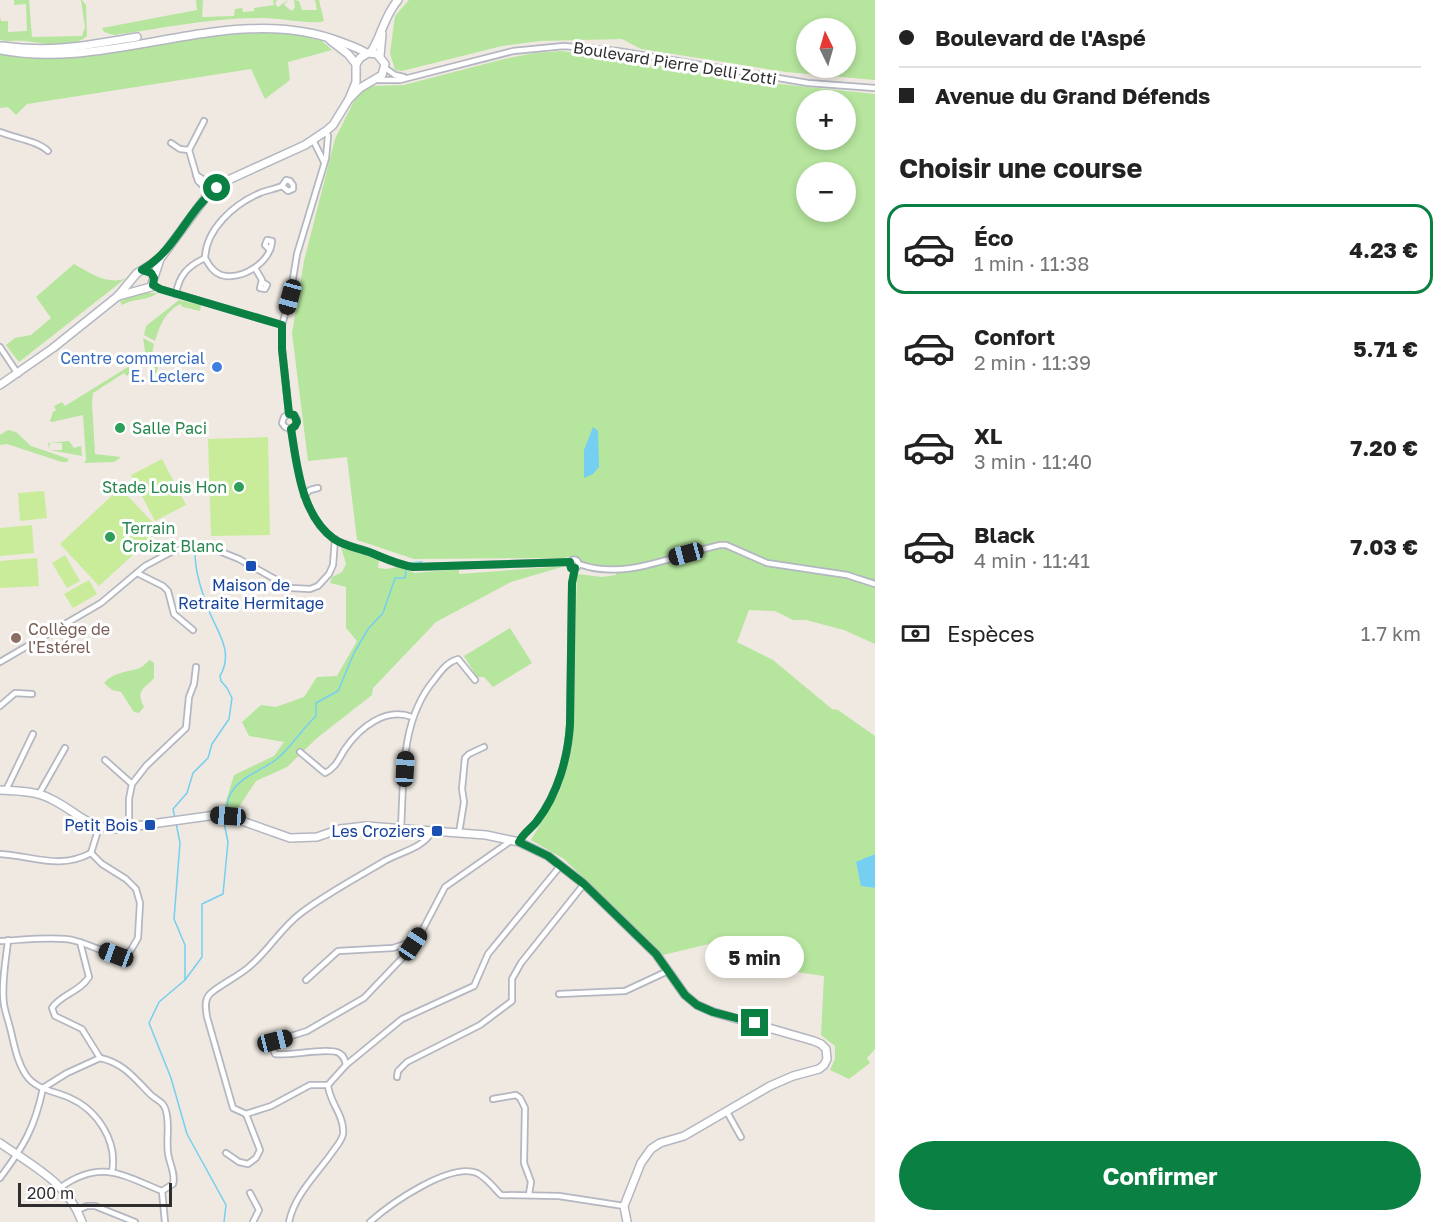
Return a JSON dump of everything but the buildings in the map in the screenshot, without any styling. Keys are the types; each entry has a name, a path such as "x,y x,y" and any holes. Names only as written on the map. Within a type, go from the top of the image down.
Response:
{"street":[{"path":"118,296 148,289 160,259 198,206 214,190 233,178 313,141 333,125 349,99 356,82 360,58 368,53 386,17 398,0"},
{"path":"0,50 33,55 67,53 181,32 254,24 280,25 326,34 380,56"},
{"path":"382,28 380,56 385,68 395,75 406,78"},
{"path":"314,31 340,47 363,79 374,80"},
{"path":"0,45 48,50 77,48 166,32 181,32"},
{"name":"Boulevard Pierre Delli Zotti","path":"374,80 392,81 513,51 564,46 618,51 742,74 808,83 875,88"},
{"path":"349,99 360,88 382,75 385,68"},
{"path":"204,121 189,150 196,175 214,190"},
{"path":"289,414 282,349 282,325 290,297 297,254 318,192 328,151 326,131"},
{"path":"0,132 41,145 48,151"},
{"path":"313,141 324,163"},
{"path":"171,143 180,149 189,150"},
{"path":"270,250 255,268 236,275 214,271 205,258 207,240 223,219 261,193 282,186"},
{"path":"176,294 183,273 205,258"},
{"path":"0,385 18,374 118,296 135,276 160,259"},
{"path":"255,268 262,282"},
{"path":"142,270 151,273 153,281 176,294 282,325"},
{"path":"135,276 136,285 141,289"},
{"path":"0,347 18,374"},
{"path":"289,414 294,415 297,419 295,426 291,429 286,428 282,423 284,417 289,414"},
{"path":"291,429 296,465 304,496 320,522 335,539 413,567 570,562 571,568 577,566 617,571 726,545 767,563 847,575 875,584"},
{"path":"304,496 310,490 318,488"},
{"path":"0,662 101,603 145,566 173,551 201,547 219,551 239,559 291,588 310,589 318,585 329,574 333,565 335,539"},
{"path":"145,566 152,579 168,591 174,614 193,630"},
{"path":"346,1065 340,1053 331,1050 284,1055 275,1054 271,1045 275,1041 307,1031 364,998 413,944 445,887 516,841 537,822 554,792 568,748 572,583 577,566"},
{"path":"137,573 143,578 152,579"},
{"path":"401,828 407,736 412,717 424,692 453,660 459,659 475,680"},
{"path":"129,828 129,798 132,784 146,766 186,728 189,697 194,684 196,667"},
{"path":"0,706 15,693 32,694"},
{"path":"300,752 325,773 336,765 348,745 372,722 395,714 412,717"},
{"path":"33,734 3,790 39,794 52,799 83,821 99,827 129,828 216,815 228,816 290,838 317,837 355,826 486,835 516,841 535,849 561,865 584,884 656,954 685,995 697,1005 713,1012 814,1041 826,1049 827,1059 819,1069 793,1076 770,1086 684,1136 660,1143 651,1149 641,1163 624,1206 627,1222"},
{"path":"459,833 464,802 462,789 465,758 484,747"},
{"path":"39,794 65,748"},
{"path":"105,760 132,784"},
{"path":"0,854 65,862 77,860 91,853 99,827"},
{"path":"432,831 429,837 412,848 389,858 301,913 278,936 265,954 241,975 209,995 206,1004 207,1017 233,1108 246,1114 271,1106 310,1085 328,1084 346,1065 402,1018 474,986 488,954 561,865"},
{"path":"0,941 65,939 116,955 125,955 131,950 138,938 140,910 136,889 91,853"},
{"path":"397,1077 398,1071 407,1062 480,1025 512,1001 512,979 521,963 584,884"},
{"path":"8,940 4,1003 16,1054 37,1087 84,1105 106,1131 113,1152 112,1172"},
{"path":"80,942 89,977 84,985 56,1002 52,1008 55,1016 82,1029 100,1058"},
{"path":"306,980 338,951 393,948 408,943 413,944"},
{"path":"559,994 624,991 668,971"},
{"path":"0,1178 31,1132 43,1088 67,1073 100,1058 111,1060 123,1068 139,1080 152,1096 164,1104 167,1113 167,1151 175,1178 173,1184 162,1191"},
{"path":"289,1222 299,1196 343,1137 343,1123 333,1106 328,1084"},
{"path":"493,1099 516,1095 525,1108 524,1163 531,1182 529,1194"},
{"path":"728,1112 741,1137"},
{"path":"226,1153 239,1162 248,1164 256,1158 260,1150 246,1114"},
{"path":"0,1143 61,1187 78,1210 82,1222"},
{"path":"61,1187 83,1174 98,1170 112,1172 162,1191"},
{"path":"370,1222 410,1192 462,1171 482,1176 501,1195 559,1196 624,1206"},
{"path":"162,1191 165,1222"},
{"path":"250,1193 259,1210 253,1222"},
{"path":"78,1210 87,1206 95,1206 135,1222"}],"green space":[{"path":"14,0 29,0 32,37 82,36 85,27 82,0 86,5 87,36 74,43 66,44 0,40 0,17 1,21 8,21 8,32 27,31 26,4 14,5"},
{"path":"196,0 203,0 202,17 234,16 235,9 242,8 243,12 254,11 254,8 274,5 273,0 277,0 275,4 278,7 288,0 284,5 292,11 295,7 294,0 299,1 302,10 317,10 315,0 319,0 324,21 227,19 114,35 104,32 102,28 197,10"},
{"path":"409,0 875,0 875,80 853,78 856,78 856,18 796,18 796,73 641,49 622,39 540,41 502,46 402,71 395,70 390,53 395,16"},
{"path":"280,29 319,38 332,50 288,62 290,80 265,99 251,69 27,104 16,115 8,107 0,108 0,53 23,58 50,59 87,54 93,56 107,54 109,50 183,36"},
{"path":"562,51 779,84 837,90 796,90 796,150 856,150 856,92 875,94 875,644 844,630 806,620 793,620 775,611 749,610 737,642 773,660 832,709 838,710 875,736 875,854 856,863 862,886 875,888 875,1049 867,1058 870,1063 849,1079 830,1070 835,1059 835,1046 821,1035 824,976 769,968 713,943 663,955 564,859 531,840 560,790 570,753 573,727 577,574 602,577 616,575 616,568 592,566 571,557 414,559 357,540 347,457 308,461 292,333 304,261 335,139 354,101 363,89 373,86 404,85 534,53"},
{"path":"74,264 106,279 126,278 19,362 6,345 15,338 31,335 51,318 36,297"},
{"path":"140,293 158,293 122,305 120,301"},
{"path":"179,300 201,305 200,311 183,307 180,304 164,319 155,341 144,335 146,326"},
{"path":"143,338 154,344 151,358 158,366 156,375 150,364 147,364"},
{"path":"128,367 131,371 127,376 124,373 93,393 92,403 95,454 121,457 114,462 84,463 86,460 83,415 52,422 50,421 53,412 56,410 54,406 62,402 65,406"},
{"path":"8,430 16,432 31,446 69,459 67,462 62,462 7,444 0,445 0,435"},
{"name":"Stade Louis Hon","path":"268,437 270,535 211,536 208,439"},
{"path":"69,441 74,448 81,446 82,456 50,450 62,450 62,443 50,443 49,449 48,443"},
{"path":"162,459 186,505 155,521 131,475"},
{"name":"Terrain Croizat Blanc","path":"120,488 160,530 99,586 60,544"},
{"path":"44,491 47,518 20,521 18,493"},
{"path":"32,525 34,553 0,556 0,528"},
{"path":"341,547 379,560 378,568 398,567 415,573 459,569 459,574 565,566 511,582 436,622 373,688 372,695 317,738 287,767 256,781 235,813 223,811 234,775 274,756 284,742 249,736 242,722 261,705 276,707 304,697 317,677 337,676 357,641 346,628 346,587 330,583 332,577 342,572 346,564"},
{"path":"65,555 80,581 67,588 52,563"},
{"path":"37,558 39,586 0,588 0,561"},
{"path":"89,580 97,594 73,608 64,594"},
{"path":"510,628 532,663 493,687 484,677 477,677 464,656"},
{"path":"150,660 154,663 154,678 141,693 144,707 139,713 134,712 121,692 112,690 104,683 115,675 141,668"}],"water":[{"path":"593,427 598,431 599,467 593,474 584,478 584,450"},
{"path":"875,854 875,888 861,886 856,862"}],"waterway":[{"path":"175,818 173,809 187,793 193,773 208,758 212,744 229,719 232,698 221,681 225,651 201,590 195,552"},
{"path":"408,563 422,562"},
{"path":"226,813 228,799 234,788 283,753 316,716 316,703 338,691 354,653 368,629 383,613 395,578 405,578 406,571"},
{"path":"185,980 202,957 202,904 223,894 228,842 225,818"},
{"path":"176,823 180,843 174,919 185,945 185,980 159,1002 149,1023 171,1078 187,1134 226,1205 224,1222"}],"place":[{"name":"Centre commercial E. Leclerc","path":"217,367"},
{"name":"Salle Paci","path":"120,428"},
{"name":"Stade Louis Hon","path":"239,487"},
{"name":"Terrain Croizat Blanc","path":"110,537"},
{"name":"Maison de Retraite Hermitage","path":"251,566"},
{"name":"Collège de l'Estérel","path":"16,638"},
{"name":"Petit Bois","path":"150,825"},
{"name":"Les Croziers","path":"437,831"}],"route":[{"path":"217,188 198,206 160,259 142,270 153,275 153,285 160,289 282,325 282,349 289,414 294,415 297,419 295,426 291,429 296,465 304,496 326,531 335,539 413,567 562,561 570,562 571,568 575,568 572,583 568,748 554,792 546,808 519,842 548,856 584,884 656,954 685,995 697,1005 713,1012 755,1023"}]}
